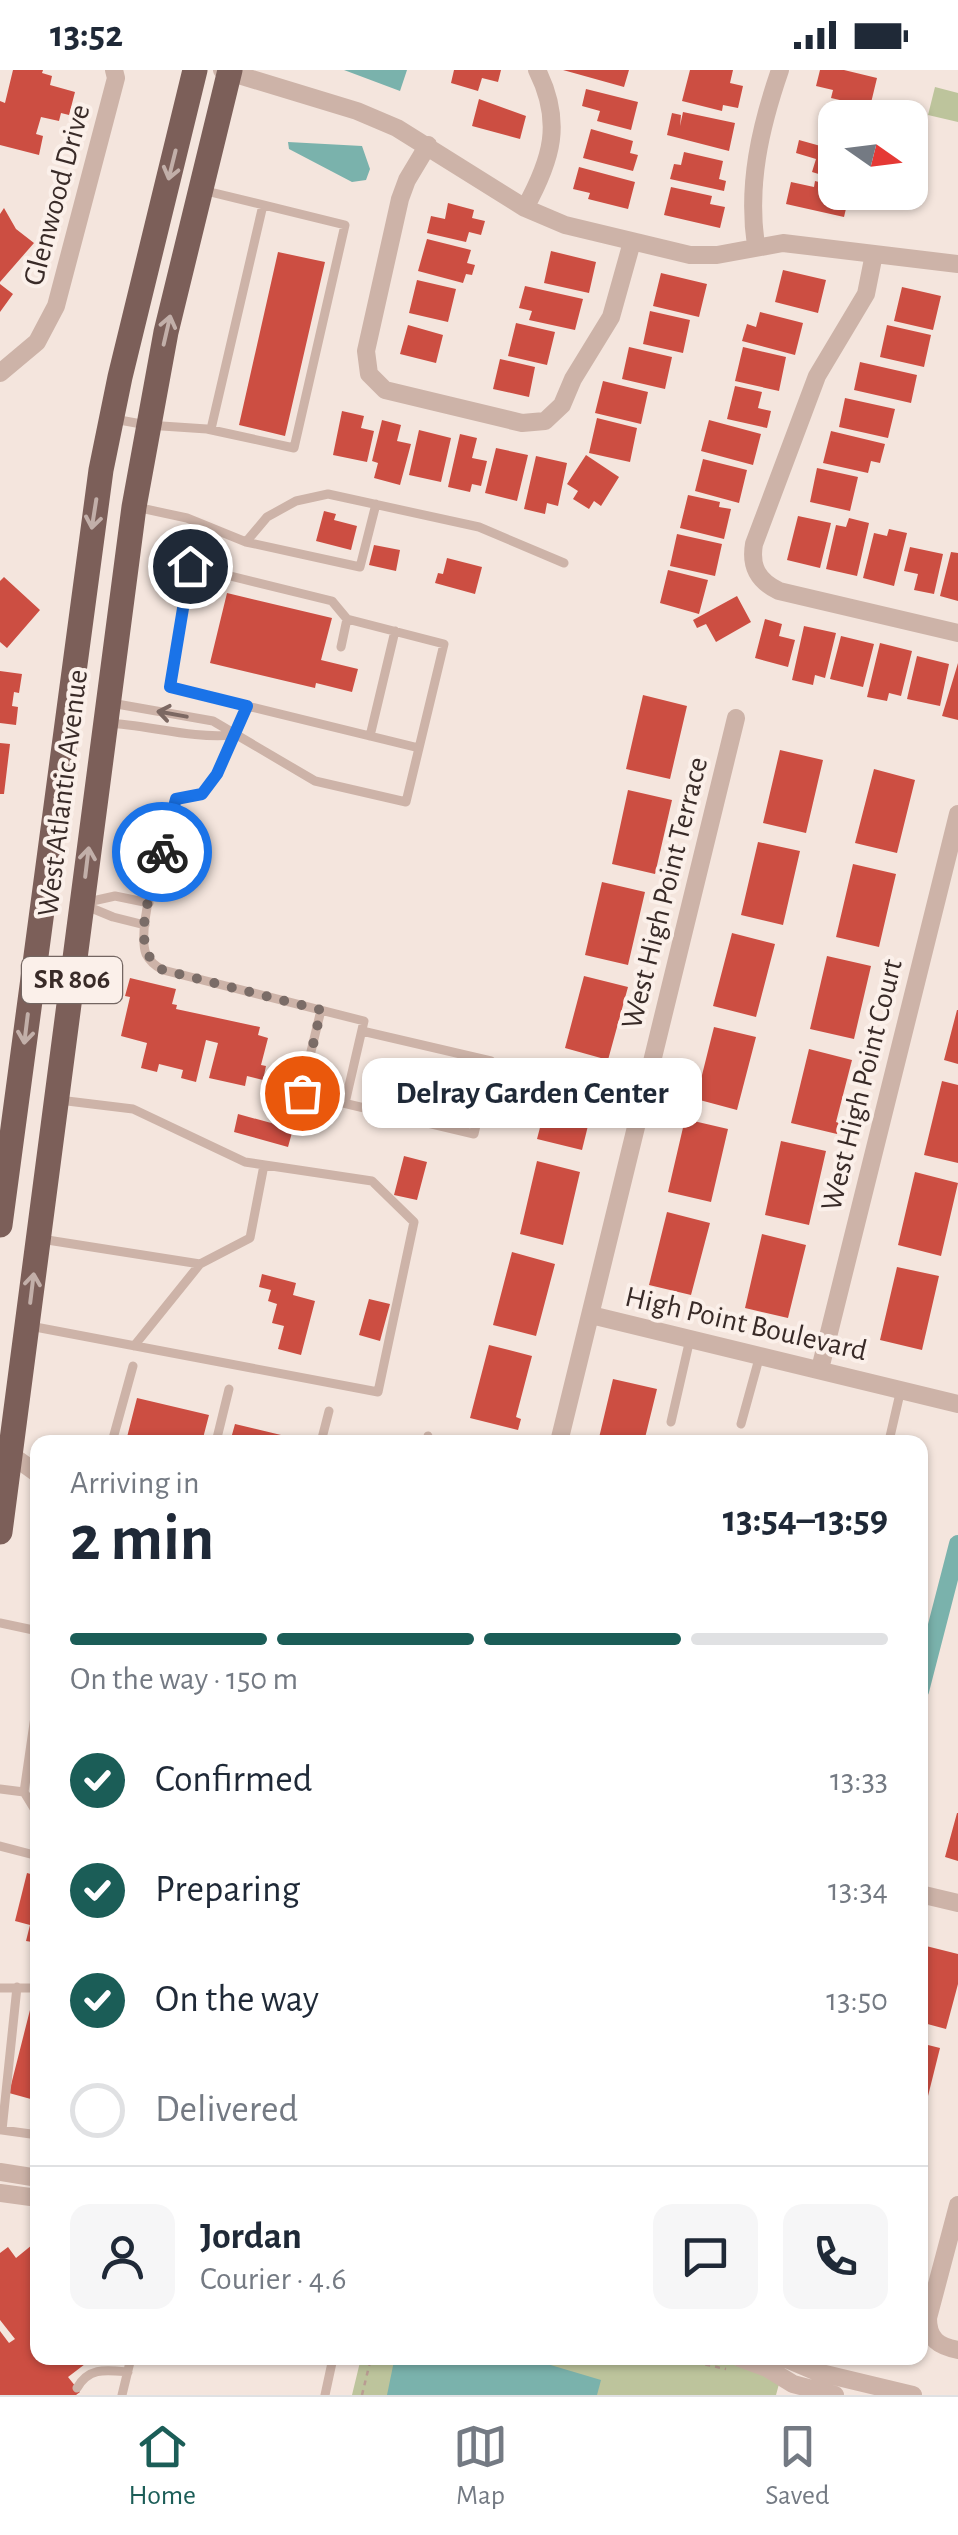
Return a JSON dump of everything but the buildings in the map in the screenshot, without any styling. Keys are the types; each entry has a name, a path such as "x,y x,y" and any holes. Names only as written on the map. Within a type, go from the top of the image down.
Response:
{"main road":[{"name":"West Atlantic Avenue","path":"0,1225 88,552 112,418 195,70"},
{"name":"West Atlantic Avenue","path":"0,1532 134,507 147,425 227,71"},
{"path":"43,898 82,904"}],"street":[{"name":"Glenwood Drive","path":"0,373 37,342 56,306 116,78 114,70"},
{"path":"525,208 543,176 552,136 548,96 536,70"},
{"path":"756,246 752,190 758,146 780,70"},
{"path":"227,71 356,111 428,146 525,208 565,225 704,256 783,243 958,264"},
{"path":"428,146 400,199 366,350 368,374 385,390 534,424 555,414 611,317 632,242"},
{"path":"874,254 866,294 818,376 752,556 759,578 778,590 958,633"},
{"name":"West High Point Terrace","path":"591,1315 736,718"},
{"name":"West High Point Court","path":"820,1369 958,814"},
{"name":"High Point Boulevard","path":"561,1435 591,1315 958,1404"},
{"path":"10,1454 30,1453"},
{"path":"10,1454 30,1468"},
{"path":"928,1896 958,1903"},
{"path":"0,2172 30,2177"},
{"path":"0,2193 30,2197"},
{"path":"928,2319 958,2205"},
{"path":"928,2330 934,2341 958,2350"},
{"path":"747,2365 767,2368 793,2384 835,2395"},
{"path":"800,2365 912,2395"}],"lane":[{"path":"112,418 212,430 294,448 345,225 200,190"},
{"path":"212,430 263,205"},
{"path":"246,542 267,517 296,500 328,494 479,527 564,564"},
{"path":"134,507 187,518 246,542 360,567 376,504"},
{"path":"106,713 214,721 315,781 406,802 419,748 444,644 347,620 332,601 190,566 170,687 419,748"},
{"path":"341,647 347,620"},
{"path":"370,736 395,631"},
{"path":"247,706 217,774 202,794 176,799 149,903 145,950 155,966 163,970 364,1021 345,1103"},
{"path":"106,713 134,724 210,737 233,735"},
{"path":"82,904 115,896 149,903"},
{"path":"82,904 112,918 145,925"},
{"path":"321,1010 302,1093 474,1134 491,1061 362,1031"},
{"path":"27,1326 378,1392 414,1222 372,1181 245,1162 133,1109 56,1100"},
{"path":"134,1346 200,1264 250,1238 264,1165"},
{"path":"38,1239 200,1264"},
{"path":"670,1422 690,1338"},
{"path":"741,1424 760,1355"},
{"path":"114,1435 133,1366"},
{"path":"218,1435 229,1389"},
{"path":"890,1435 901,1390"},
{"path":"323,1435 329,1411"},
{"path":"0,1623 30,1629"},
{"path":"30,1751 24,1792 30,1802"},
{"path":"0,1788 24,1792"},
{"path":"0,1846 30,1854"},
{"path":"0,1988 30,1988"},
{"path":"16,1988 2,2130 30,2134"},
{"path":"122,2395 130,2365"},
{"path":"325,2395 332,2365"},
{"path":"77,2388 90,2373 99,2370 128,2372"}],"path":[{"path":"362,2395 369,2365"}],"green space":[{"path":"935,87 958,93 958,122 928,115"},
{"path":"359,2365 734,2365 753,2369 779,2384 776,2395 352,2395"}],"water":[{"path":"344,70 407,70 400,91"},
{"path":"288,142 362,146 370,169 366,180 352,182 289,149"},
{"path":"393,2365 551,2365 601,2380 597,2395 387,2395"}],"waterway":[{"path":"928,1660 958,1544"}],"way so far":[{"path":"162,852 145,925 148,959 163,970 321,1010 302,1093"}],"place":[{"name":"Delray Garden Center","path":"302,1093"}],"route":[{"path":"162,852 176,799 202,794 217,774 247,706 170,687 190,566"}]}
